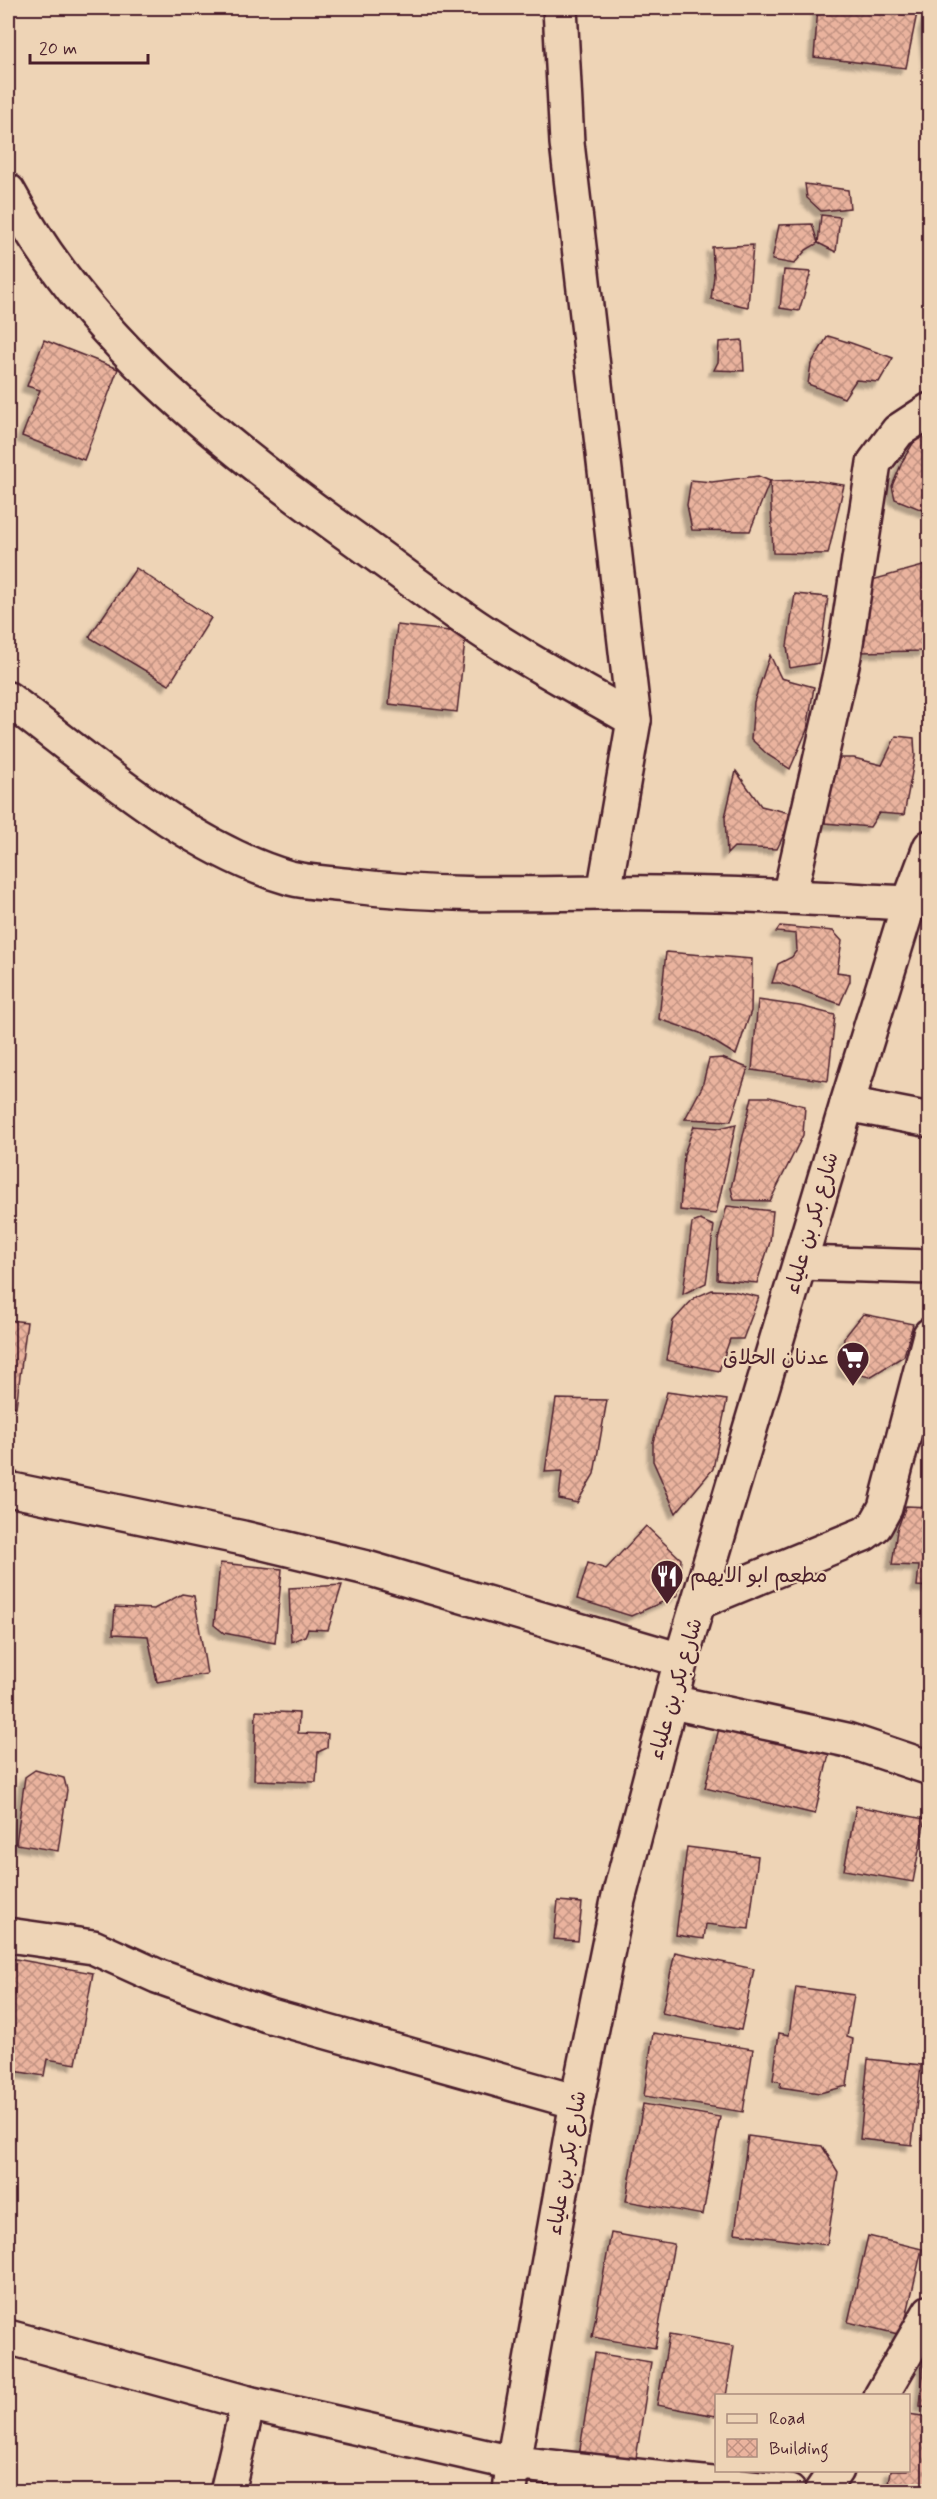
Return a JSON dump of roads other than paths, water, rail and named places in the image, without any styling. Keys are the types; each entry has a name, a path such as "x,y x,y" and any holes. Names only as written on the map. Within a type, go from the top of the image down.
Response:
{"street":[{"path":"560,8 567,143 634,720 604,893"},
{"path":"8,191 55,270 96,317 154,380 251,465 483,631 634,720"},
{"path":"789,897 844,656 874,463 898,431 930,410"},
{"path":"8,699 170,820 237,857 291,878 391,890 484,896 604,893 789,897 909,903"},
{"name":"شارع بكر بن علياء","path":"511,2477 577,2102 618,1900 672,1702 681,1660 701,1600 847,1104 909,903 930,847"},
{"path":"847,1104 930,1120"},
{"path":"801,1263 930,1267"},
{"path":"701,1600 864,1534 875,1526 885,1508 930,1335"},
{"path":"8,1489 243,1538 368,1568 681,1660"},
{"path":"672,1702 847,1740 930,1768"},
{"path":"8,1935 93,1947 157,1976 267,2015 577,2102"},
{"path":"882,2394 930,2312"},
{"path":"8,2337 511,2477 789,2492"},
{"path":"227,2492 248,2403"},
{"path":"821,2492 835,2472"}],"place":[{"name":"عدنان الحلاق","path":"853,1387"},
{"name":"مطعم ابو الايهم","path":"667,1605"}]}
